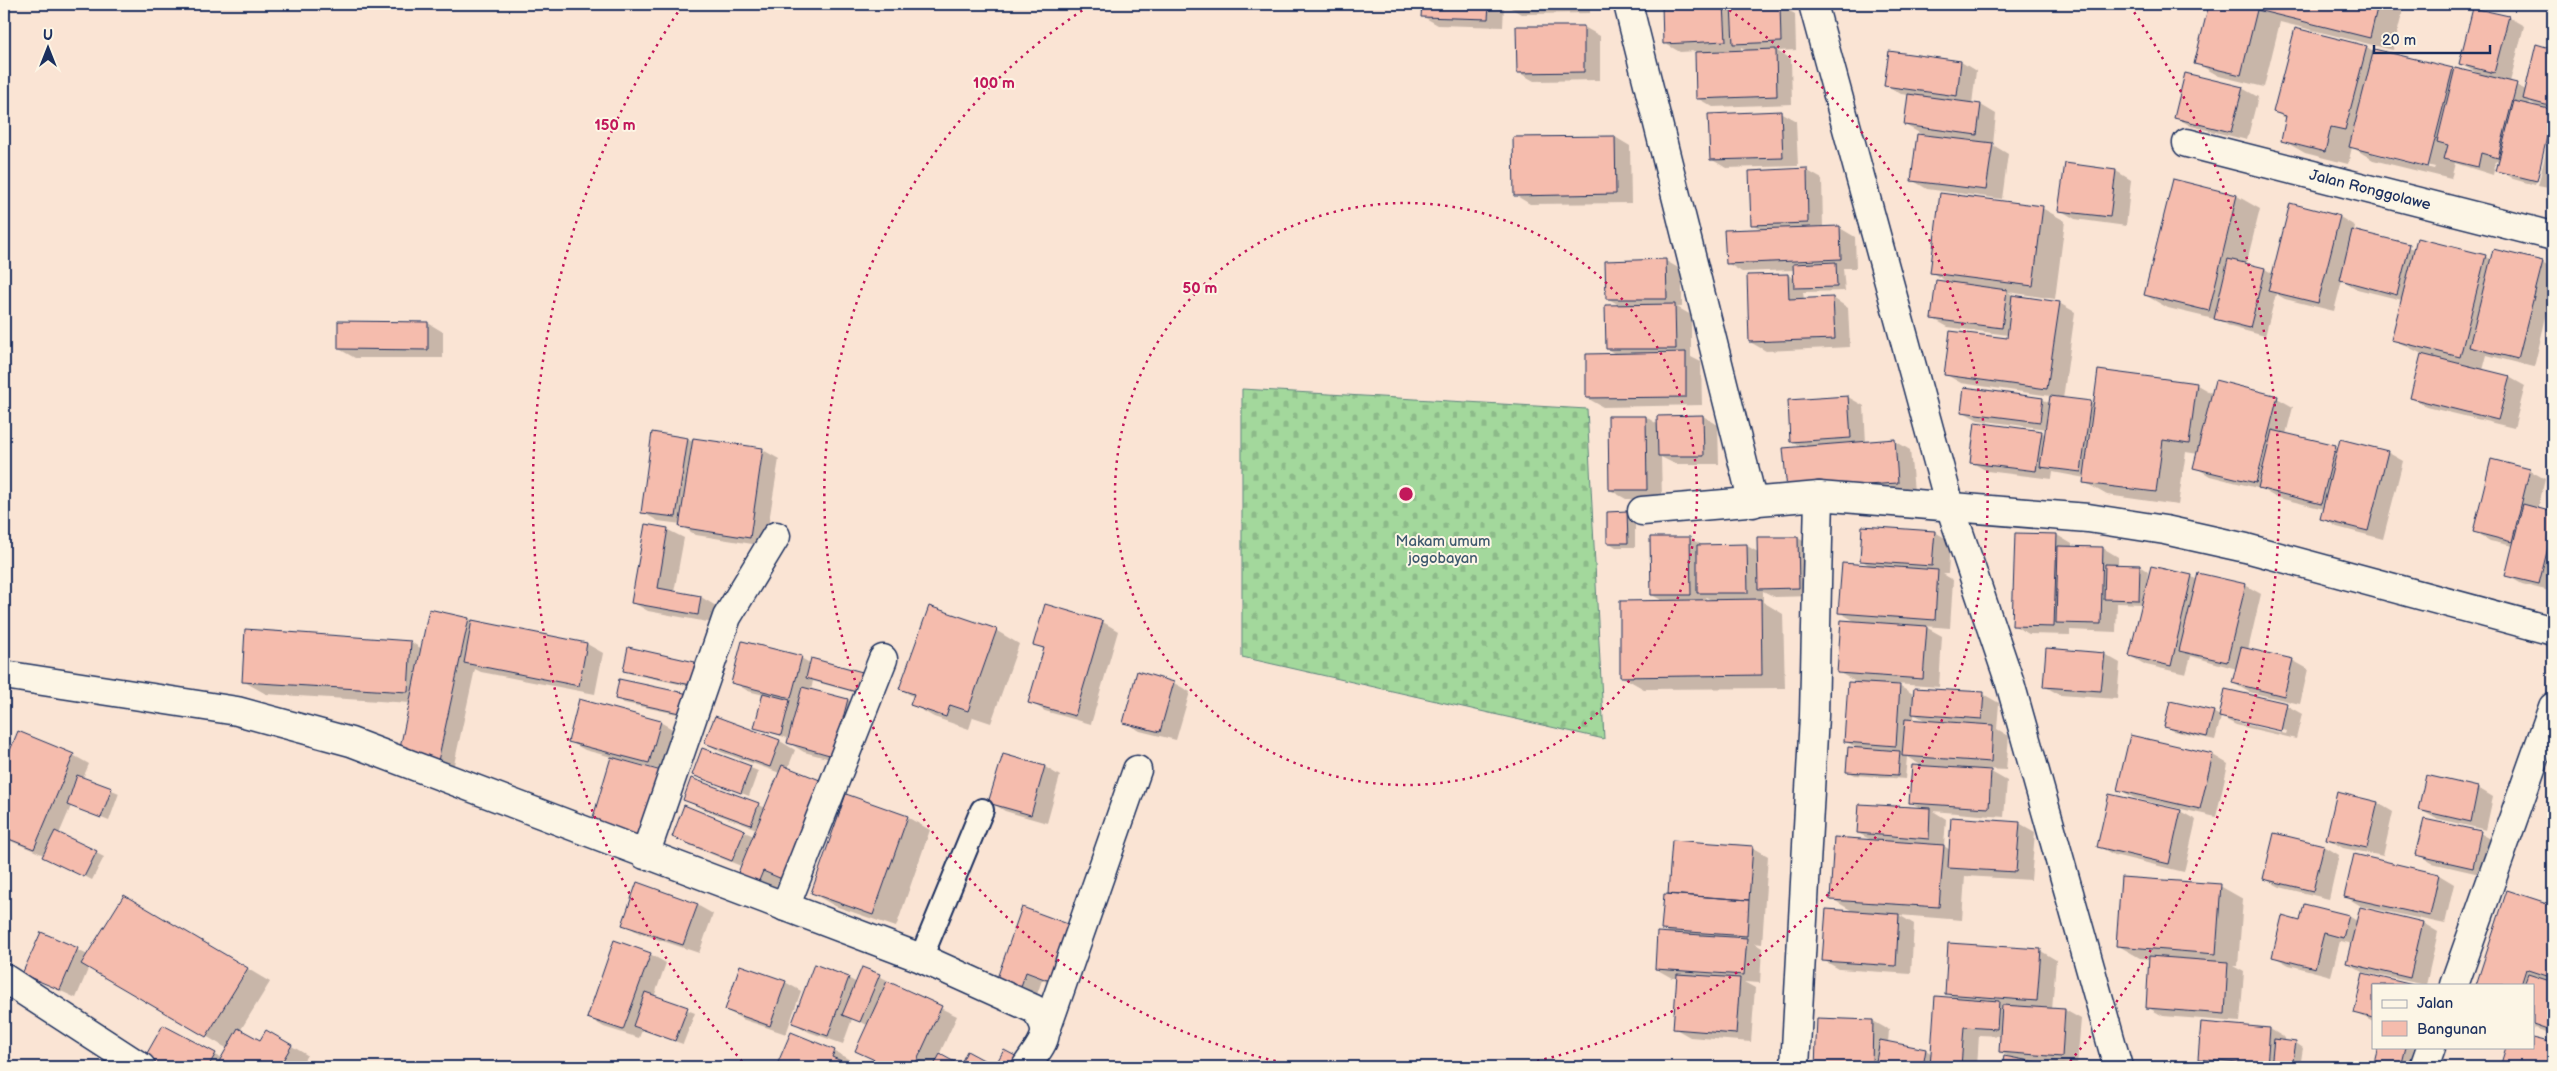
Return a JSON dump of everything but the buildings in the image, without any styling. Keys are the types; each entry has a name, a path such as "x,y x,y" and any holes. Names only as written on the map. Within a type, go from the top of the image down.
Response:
{"street":[{"path":"1628,4 1752,503"},
{"path":"1814,4 1950,506 2010,684 2118,1067"},
{"name":"Jalan Ronggolawe","path":"2187,143 2553,236"},
{"path":"1794,1067 1814,716 1819,496"},
{"path":"1642,511 1819,496 2088,518 2174,532 2246,548 2553,631"},
{"path":"645,855 728,617 776,536"},
{"path":"785,907 883,659"},
{"path":"4,675 237,711 302,727 351,742 921,958 1034,1009 1045,1021 1046,1030"},
{"path":"2454,984 2553,707"},
{"path":"1026,1067 1044,1040 1137,770"},
{"path":"4,978 141,1067"},
{"path":"2424,1067 2431,1048"}],"lane":[{"path":"921,958 982,810"}],"green space":[{"name":"Makam umum jogobayan","path":"1242,389 1587,409 1604,739 1242,657"}]}
